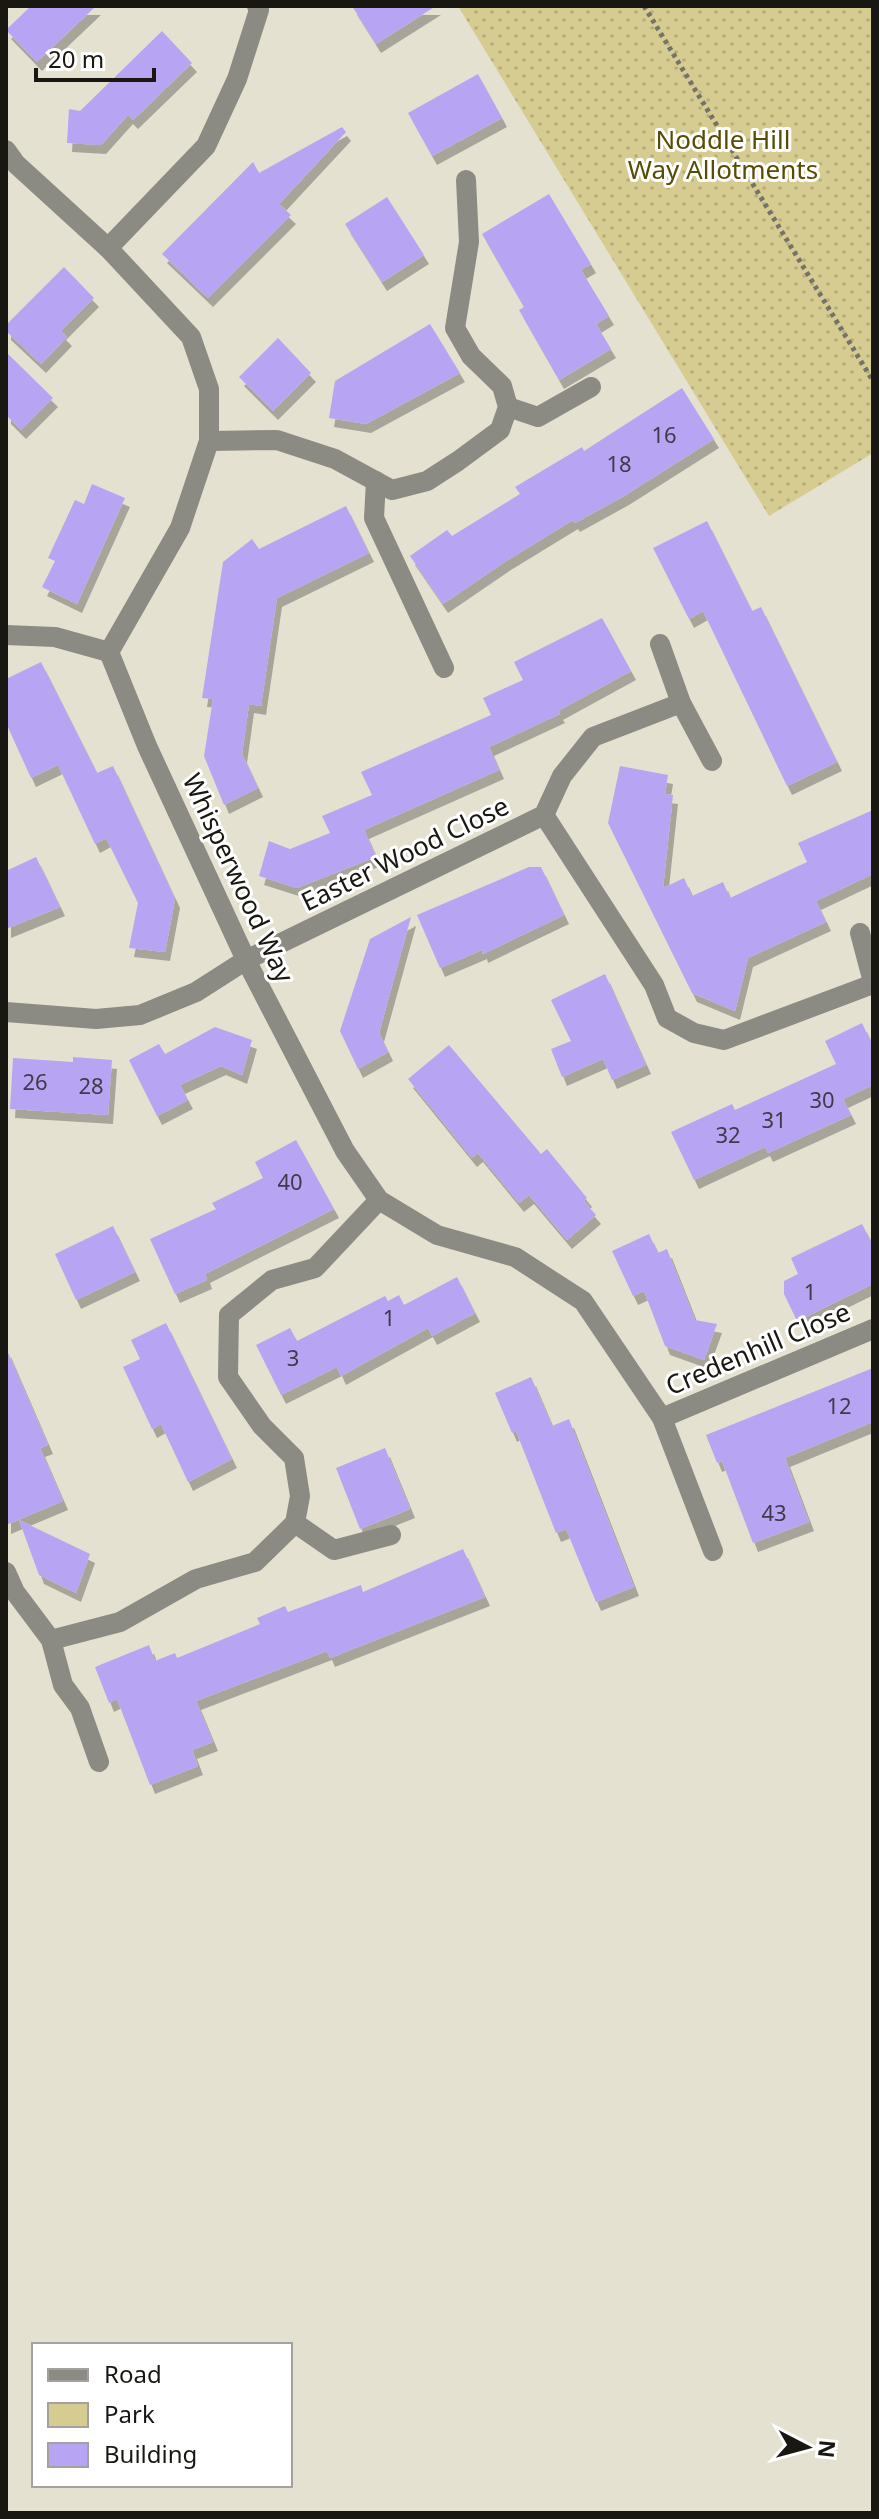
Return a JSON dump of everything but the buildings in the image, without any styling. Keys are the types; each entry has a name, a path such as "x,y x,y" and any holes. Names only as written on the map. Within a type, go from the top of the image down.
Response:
{"street":[{"path":"108,248 206,146 237,79 259,10 257,6"},
{"path":"6,150 16,164 108,248 191,337 209,389 209,441 180,528 109,652 55,637 6,635"},
{"path":"209,441 277,440 335,459 392,490 427,481 500,430 508,407 502,386 471,356 455,328 469,242 466,180"},
{"path":"508,407 538,417 591,387"},
{"path":"376,481 374,518 444,668"},
{"path":"660,644 681,703 712,761"},
{"name":"Whisperwood Way","path":"109,652 147,746 246,960 345,1151 379,1200 437,1235 515,1257 583,1301 662,1418 713,1551"},
{"name":"Easter Wood Close","path":"6,1012 96,1019 140,1015 196,992 246,960 544,815 562,776 593,737 681,703"},
{"name":"Easter Wood Close","path":"544,815 654,985 667,1018 694,1033 724,1040 873,983 860,933"},
{"path":"51,1640 120,1622 196,1579 255,1562 295,1523 300,1496 294,1458 262,1426 228,1377 229,1315 272,1280 315,1268 379,1200"},
{"name":"Credenhill Close","path":"662,1418 873,1329"},
{"path":"295,1523 334,1550 391,1535"},
{"path":"6,1572 15,1592 51,1640 63,1685 80,1708 99,1762"}],"path":[{"path":"644,6 873,381"}],"green space":[{"name":"Noddle Hill Way Allotments","path":"458,6 873,6 873,453 769,516"}]}
